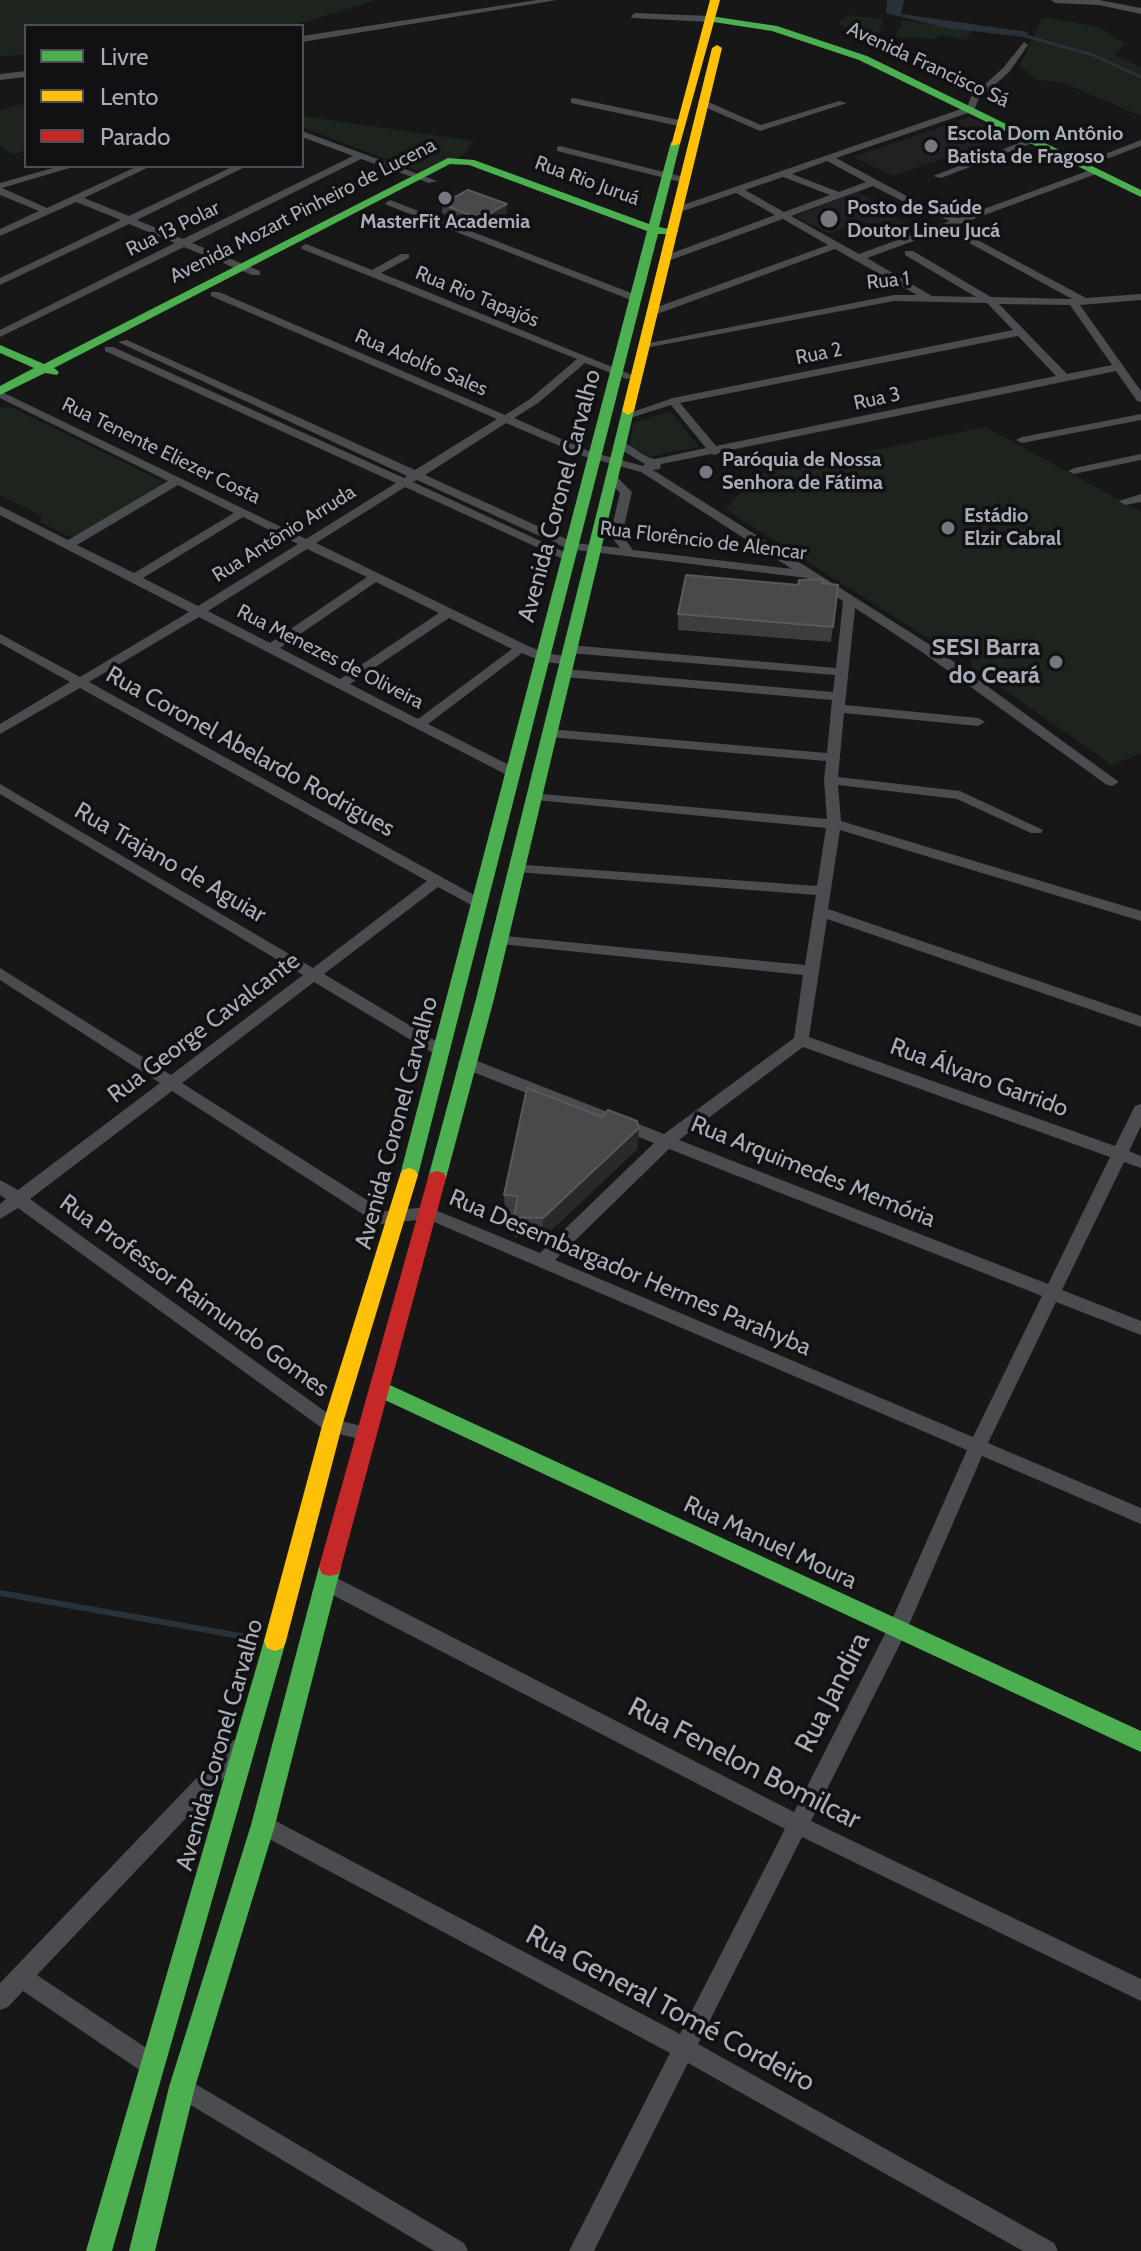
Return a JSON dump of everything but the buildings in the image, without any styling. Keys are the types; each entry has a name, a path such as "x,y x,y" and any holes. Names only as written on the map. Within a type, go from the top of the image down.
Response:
{"main road":[{"name":"Avenida Coronel Carvalho","path":"142,2251 182,2087 263,1825 364,1433 428,1213 500,939 536,796 592,546 627,416 635,298 664,230 677,179 703,103 717,19 715,0"},
{"name":"Avenida Coronel Carvalho","path":"99,2251 261,1692 332,1426 398,1216 596,457 628,375 644,347 668,258 664,230 677,210 679,123 717,19 727,0"},
{"name":"Avenida Francisco Sá","path":"717,19 817,39 971,109 1141,194"},
{"name":"Avenida Mozart Pinheiro de Lucena","path":"3,398 455,160 486,168"},
{"name":"Rua Rio Juruá","path":"486,168 664,230"},
{"name":"Avenida Mozart Pinheiro de Lucena","path":"50,371 116,346 215,294 248,270 306,247 390,203 425,178"},
{"path":"0,349 50,371"},
{"name":"Rua Manuel Moura","path":"379,1388 1141,1742"}],"street":[{"path":"304,39 553,0"},
{"path":"1055,0 1090,2 1141,11"},
{"name":"Avenida Francisco Sá","path":"635,16 717,19"},
{"path":"677,210 971,109 974,99 1006,70 1024,45"},
{"path":"0,77 24,74"},
{"path":"574,101 679,123"},
{"path":"703,103 757,128 842,103"},
{"path":"304,135 425,178"},
{"path":"938,176 1035,140"},
{"path":"858,258 957,226 1141,143"},
{"path":"560,149 677,179"},
{"name":"Rua 13 Polar","path":"0,334 361,155"},
{"path":"830,159 957,226 1079,302 1141,399"},
{"path":"0,188 65,168"},
{"path":"0,233 142,168"},
{"path":"0,282 238,168"},
{"path":"786,175 838,195"},
{"path":"668,258 872,183"},
{"path":"0,188 46,211"},
{"path":"738,190 929,298"},
{"path":"76,198 248,270"},
{"path":"390,203 635,298"},
{"path":"653,312 836,245"},
{"name":"Rua Rio Tapajós","path":"306,247 582,360 628,375"},
{"path":"909,253 992,302 1064,378"},
{"path":"372,274 405,256"},
{"name":"Rua Adolfo Sales","path":"215,294 596,457 612,470 650,466"},
{"name":"Rua 1","path":"644,347 894,298 1079,302 1141,297"},
{"name":"Rua 2","path":"627,416 673,401 1020,332"},
{"name":"Rua Florêncio de Alencar","path":"116,346 570,552 592,546 812,574 849,601 927,649 1112,782"},
{"name":"Rua Antônio Arruda","path":"0,730 534,401 582,360"},
{"name":"Rua 3","path":"650,466 1118,367"},
{"name":"Rua Tenente Eliezer Costa","path":"3,398 521,648 542,657 567,661"},
{"path":"673,401 715,452"},
{"path":"1022,440 1141,417"},
{"path":"619,444 645,461 676,489 812,574"},
{"path":"1074,471 1141,457"},
{"name":"Avenida Coronel Carvalho","path":"612,470 626,492 616,535 628,551"},
{"path":"68,545 176,481"},
{"path":"1125,501 1141,498"},
{"name":"Rua Menezes de Oliveira","path":"0,510 514,773"},
{"path":"133,579 242,513"},
{"path":"270,649 374,578"},
{"path":"542,1262 668,1140 801,1040 821,891 834,824 831,780 849,601"},
{"path":"340,685 447,613"},
{"name":"Rua Coronel Abelardo Rodrigues","path":"0,638 480,904"},
{"path":"418,725 521,648"},
{"path":"567,661 841,672"},
{"path":"567,661 978,722"},
{"path":"549,733 834,758"},
{"path":"831,780 960,795 1036,830"},
{"name":"Rua Trajano de Aguiar","path":"0,788 441,1051"},
{"path":"536,796 834,824 1141,916"},
{"path":"517,867 821,891"},
{"name":"Rua George Cavalcante","path":"0,1213 437,881"},
{"path":"819,911 1141,1022"},
{"path":"500,939 810,971"},
{"name":"Rua Desembargador Hermes Parahyba","path":"0,973 381,1218 428,1213 1141,1516"},
{"name":"Rua Álvaro Garrido","path":"801,1040 1141,1162"},
{"name":"Rua Arquimedes Memória","path":"466,1063 1141,1328"},
{"name":"Rua Jandira","path":"581,2251 898,1628 977,1447 1141,1110"},
{"name":"Rua Professor Raimundo Gomes","path":"0,1186 332,1426 364,1433"},
{"name":"Rua Fenelon Bomilcar","path":"325,1586 796,1824 1141,1990"},
{"path":"0,1999 245,1742"},
{"name":"Rua General Tomé Cordeiro","path":"263,1825 685,2049 1046,2251"},
{"path":"21,1977 152,2065"},
{"path":"182,2087 456,2251"}],"shaded area":[{"path":"0,0 376,0 294,24 24,24 24,55 0,56"},
{"path":"887,0 904,0 901,14 1028,32 1024,37 947,28 886,13"},
{"path":"848,15 883,19 878,38 837,24"},
{"path":"1042,17 1099,27 1125,44 1115,55 1141,67 1141,116 1061,82 1038,80 1020,66"},
{"path":"903,20 972,31 965,40 939,35 935,39 895,37"},
{"path":"24,104 24,151 13,155 0,146 0,110"},
{"path":"304,116 474,141 464,155 419,172 304,128"},
{"name":"Escola Dom Antônio Batista de Fragoso","path":"970,117 1007,136 893,176 853,157"},
{"path":"857,192 899,215 895,217 908,224 904,227 914,233 908,235 897,228 884,233 863,221 829,234 796,216"},
{"path":"11,407 162,481 161,487 78,535 67,536 40,522 42,517 0,495 0,408"},
{"path":"670,411 699,447 648,457 630,445 633,423"},
{"name":"Estádio Elzir Cabral","path":"986,427 1141,512 1141,753 1112,765 972,667 971,657 956,656 726,510 754,475"}],"waterway":[{"path":"1022,35 1093,55 1141,77"},
{"path":"0,1593 246,1637"}],"traffic: fast":[{"path":"710,19 774,28 863,58 1141,194"},
{"path":"409,1175 675,144"},
{"path":"0,391 448,161 470,162 655,230 673,231"},
{"path":"0,349 53,372"},
{"path":"437,1178 485,999 628,411"},
{"path":"379,1388 1141,1742"},
{"path":"142,2251 182,2087 263,1825 330,1567"},
{"path":"99,2251 275,1641"}],"traffic: slow":[{"path":"675,144 715,0"},
{"path":"628,411 717,48"},
{"path":"275,1641 332,1426 409,1175"}],"traffic: jam":[{"path":"330,1567 437,1178"}],"place":[{"name":"Escola Dom Antônio Batista de Fragoso","path":"931,146"},
{"name":"MasterFit Academia","path":"445,198"},
{"name":"Posto de Saúde Doutor Lineu Jucá","path":"829,219"},
{"name":"Paróquia de Nossa Senhora de Fátima","path":"706,472"},
{"name":"Estádio Elzir Cabral","path":"948,528"},
{"name":"SESI Barra do Ceará","path":"1056,662"}]}
